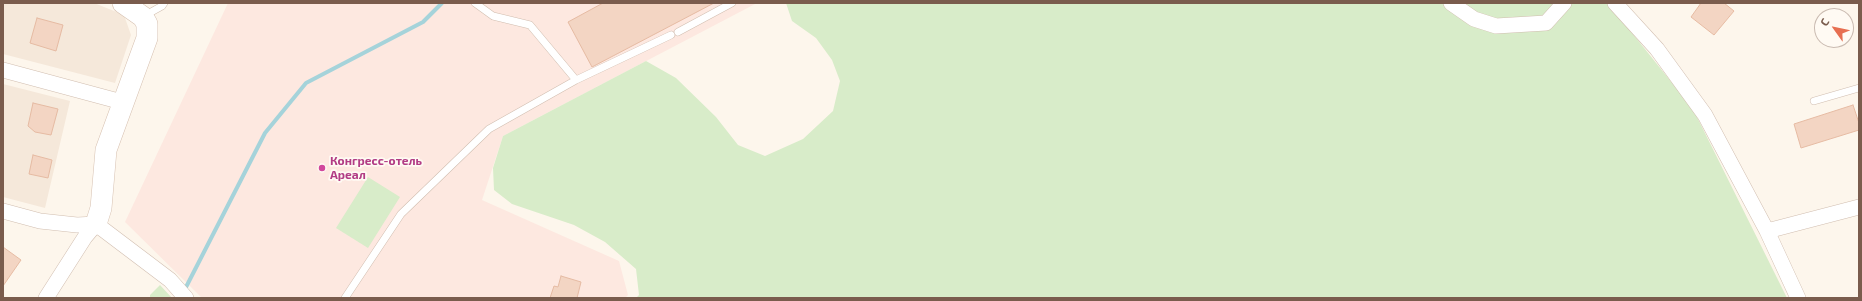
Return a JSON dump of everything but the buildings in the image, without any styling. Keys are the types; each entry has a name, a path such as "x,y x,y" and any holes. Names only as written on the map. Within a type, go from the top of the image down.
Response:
{"street":[{"path":"46,298 85,237 96,224 101,208 106,150 122,102 147,38 147,24 143,16 123,3"},
{"path":"1450,3 1474,19 1496,26 1546,23 1564,3"},
{"path":"1615,3 1657,49 1705,115 1768,232 1798,298"},
{"path":"3,70 122,102"},
{"path":"1768,232 1859,207"},
{"path":"3,211 40,221 77,225 96,224 170,280 186,298"}],"lane":[{"path":"143,16 162,6 164,3"},
{"path":"474,3 494,16 530,25 576,80"},
{"path":"345,298 401,214 489,129 576,80 675,34 732,3"},
{"path":"1814,101 1859,88"}],"shaded area":[{"path":"3,3 94,3 124,15 131,35 115,83 3,54"},
{"name":"Конгресс-отель Ареал","path":"228,3 757,3 503,136 482,200 619,261 628,295 625,298 202,298 125,222"},
{"path":"3,84 70,101 45,208 3,197"}],"green space":[{"path":"786,3 1608,3 1693,109 1787,298 636,298 639,295 636,269 605,242 574,225 512,204 494,190 493,168 503,136 646,61 676,78 716,117 738,145 765,156 803,139 833,111 840,81 832,60 816,38 792,21"},
{"path":"368,177 400,197 368,248 336,228"},
{"path":"160,285 172,298 150,298 150,295"}],"waterway":[{"path":"184,291 265,133 306,83 423,22 442,3"}],"place":[{"name":"Конгресс-отель Ареал","path":"322,168"}]}
